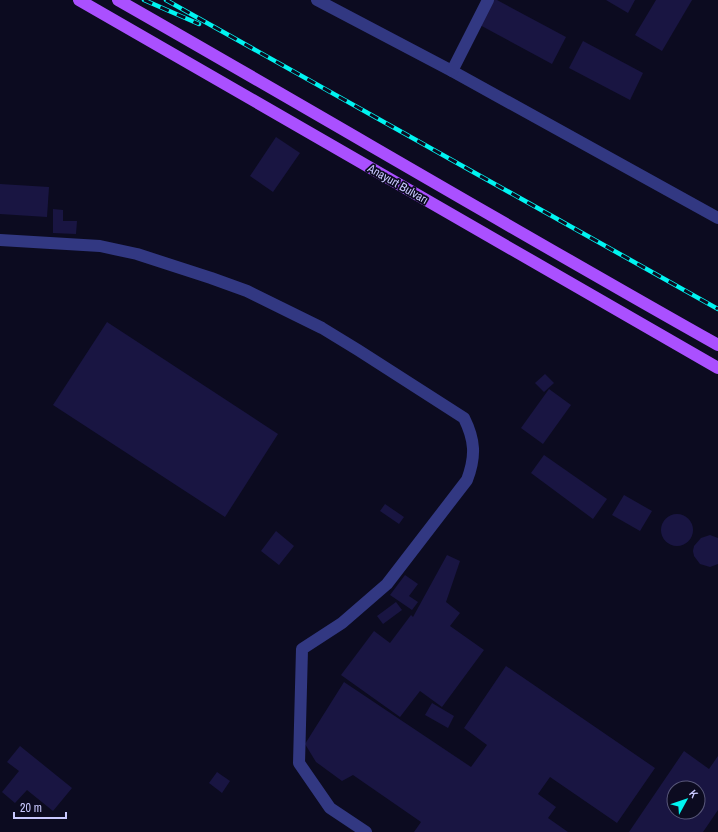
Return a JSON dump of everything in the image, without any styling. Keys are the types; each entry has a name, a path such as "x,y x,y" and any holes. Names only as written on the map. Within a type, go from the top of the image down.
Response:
{"main road":[{"name":"Anayurt Bulvarı","path":"79,0 718,368"},
{"name":"Anayurt Bulvarı","path":"118,0 718,346"}],"street":[{"path":"317,0 452,71 718,218"},
{"path":"452,71 488,0"},
{"path":"0,240 100,246 145,256 211,278 247,292 322,328 464,418 471,435 473,451 467,480 387,584 342,623 302,649 299,763 330,808 366,832"}],"building":[{"path":"491,0 497,0 566,37 552,64 478,24"},
{"path":"606,0 635,0 628,13"},
{"path":"656,0 692,0 662,51 635,35"},
{"path":"583,41 643,73 630,100 569,68"},
{"path":"276,137 300,153 273,192 250,176"},
{"path":"0,184 49,187 47,217 0,214"},
{"path":"53,209 63,210 63,221 77,221 76,234 53,233"},
{"path":"107,322 278,434 225,517 53,405"},
{"path":"545,374 554,383 544,392 535,383"},
{"path":"549,389 571,405 543,444 521,428"},
{"path":"544,455 607,499 593,519 531,473"},
{"path":"624,495 652,511 640,531 612,515"},
{"path":"385,504 404,517 399,524 380,511"},
{"path":"674,514 680,514 690,521 693,530 692,536 686,543 680,546 674,546 664,539 661,533 661,527 668,517"},
{"path":"276,531 294,546 279,565 261,551"},
{"path":"710,535 718,538 718,564 710,567 700,564 694,556 693,551 694,546 701,538"},
{"path":"447,555 460,561 446,602 460,613 450,626 484,650 442,707 420,691 400,717 341,675 374,631 390,643 411,615 413,617"},
{"path":"405,575 418,584 409,596 418,602 412,610 390,595"},
{"path":"396,602 402,610 383,624 377,616"},
{"path":"506,666 655,768 617,823 550,777 538,794 556,807 548,818 568,832 414,832 421,822 353,775 342,781 316,762 305,744 344,682 471,767 487,745 464,728"},
{"path":"432,703 454,716 448,728 425,715"},
{"path":"20,746 72,788 53,811 27,790 15,803 2,792 19,771 7,762"},
{"path":"684,751 709,769 718,756 718,810 703,832 629,832"},
{"path":"217,772 230,781 222,793 209,783"}],"railway":[{"path":"144,0 199,24"},
{"path":"166,0 718,309"}]}
